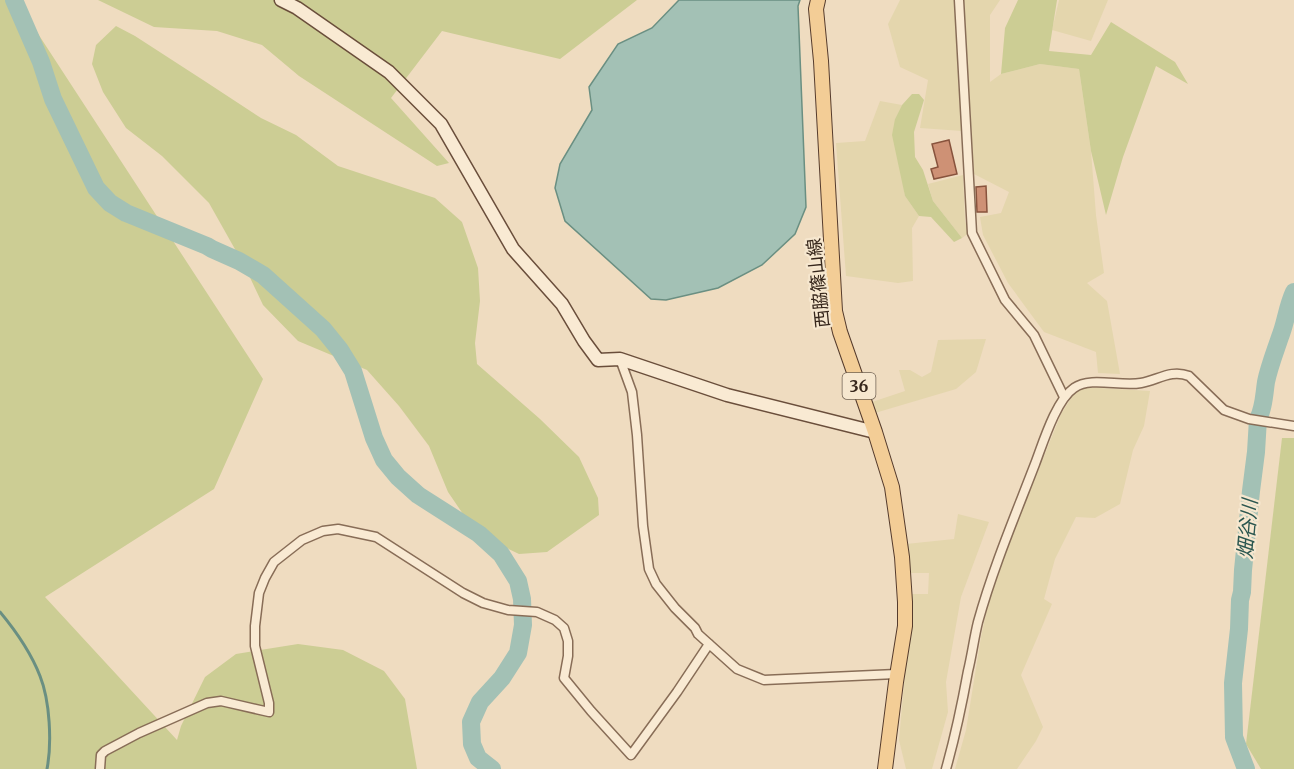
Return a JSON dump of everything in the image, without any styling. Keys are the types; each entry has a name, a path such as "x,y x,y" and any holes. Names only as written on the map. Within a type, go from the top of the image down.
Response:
{"main road":[{"name":"西脇篠山線","path":"818,0 816,9 823,85 835,311 892,487 902,557 905,626 885,769"}],"street":[{"path":"280,0 297,8 388,72 441,124 513,249 562,304 598,360 620,359 727,395 875,432"},
{"path":"959,0 972,233 1005,300 1034,335 1064,397"},
{"path":"620,359 632,392 643,526 649,569 656,584 675,608 709,644 738,669 764,680 896,674 896,682"},
{"path":"946,769 956,734 978,623 990,584 1051,422 1064,397 1072,389 1084,382 1141,383 1170,374 1182,373 1189,376 1224,410 1249,419 1294,426"},
{"path":"99,769 101,755 105,751 139,733 207,703 221,701 269,712 269,703 255,646 259,593 274,562 302,540 324,531 338,529 376,537 463,593 483,603 508,610 537,612 555,620 564,628 568,641 564,678 631,756 709,644"}],"shaded area":[{"path":"679,0 800,0 798,6 806,207 795,234 762,265 718,288 666,300 651,299 565,221 555,188 560,164 592,110 589,87 618,44 652,28"},
{"path":"900,0 954,0 962,131 920,128 928,80 900,67 888,24"},
{"path":"964,0 1000,0 990,15 990,82 1001,74 1040,64 1079,69 1091,151 1096,215 1104,273 1087,283 1107,301 1120,374 1098,373 1096,352 1044,332 1008,283 983,235 980,217 1001,213 1009,192 974,174"},
{"path":"1059,0 1108,0 1091,41 1052,30"},
{"path":"880,101 902,105 895,119 905,196 919,216 912,228 913,281 898,283 846,276 836,143 865,141"},
{"path":"963,175 965,221 969,233 962,238 933,201 928,184"},
{"path":"986,339 976,372 956,389 875,413 872,402 905,391 899,370 910,370 922,377 931,372 938,340"},
{"path":"1084,387 1150,391 1144,426 1133,450 1120,504 1095,518 1076,517 1055,559 1044,599 1052,604 1021,675 1043,727 1036,741 1017,769 955,769 966,730 992,585 1061,414 1075,392"},
{"path":"958,514 989,522 961,597 946,682 948,712 932,769 906,769 899,740 912,594 928,594 929,573 908,573 906,544 954,539"}],"green space":[{"path":"0,0 16,0 263,379 214,489 45,597 177,740 181,726 205,677 236,654 298,644 343,650 384,671 405,699 417,769 0,769"},
{"path":"98,0 637,0 560,59 442,31 391,98 449,163 437,166 299,76 262,45 217,31 154,27"},
{"path":"1018,0 1057,0 1049,51 1091,55 1111,22 1175,62 1188,84 1156,66 1123,157 1106,215 1091,151 1079,69 1040,64 1001,74 1005,28"},
{"path":"116,26 261,118 296,135 338,166 435,198 462,222 478,268 480,301 475,343 477,364 540,419 579,457 598,498 599,515 547,552 519,554 476,533 448,492 429,446 399,406 367,370 298,341 263,305 245,267 209,203 162,156 126,128 103,92 92,64 96,45"},
{"path":"912,94 919,94 924,100 914,132 915,157 923,170 933,201 962,238 954,242 931,217 919,216 905,196 892,135 895,119 902,105"},
{"path":"1282,438 1294,438 1294,769 1261,769 1246,744"}],"building":[{"path":"949,140 957,174 934,179 931,169 938,167 932,144"},
{"path":"986,186 987,212 977,212 976,187"}],"waterway":[{"path":"14,0 41,62 53,99 96,188 110,203 126,213 207,246 263,275 323,329 353,371 374,438 384,460 398,477 418,495 479,534 501,554 518,581 522,599 523,625 518,653 502,678 480,702 471,722 472,744 478,758 492,769"},
{"name":"畑谷川","path":"1246,769 1234,737 1233,683 1258,419 1263,406 1269,371 1294,292"},
{"path":"0,612 27,650 43,686 49,722 47,769"}]}
